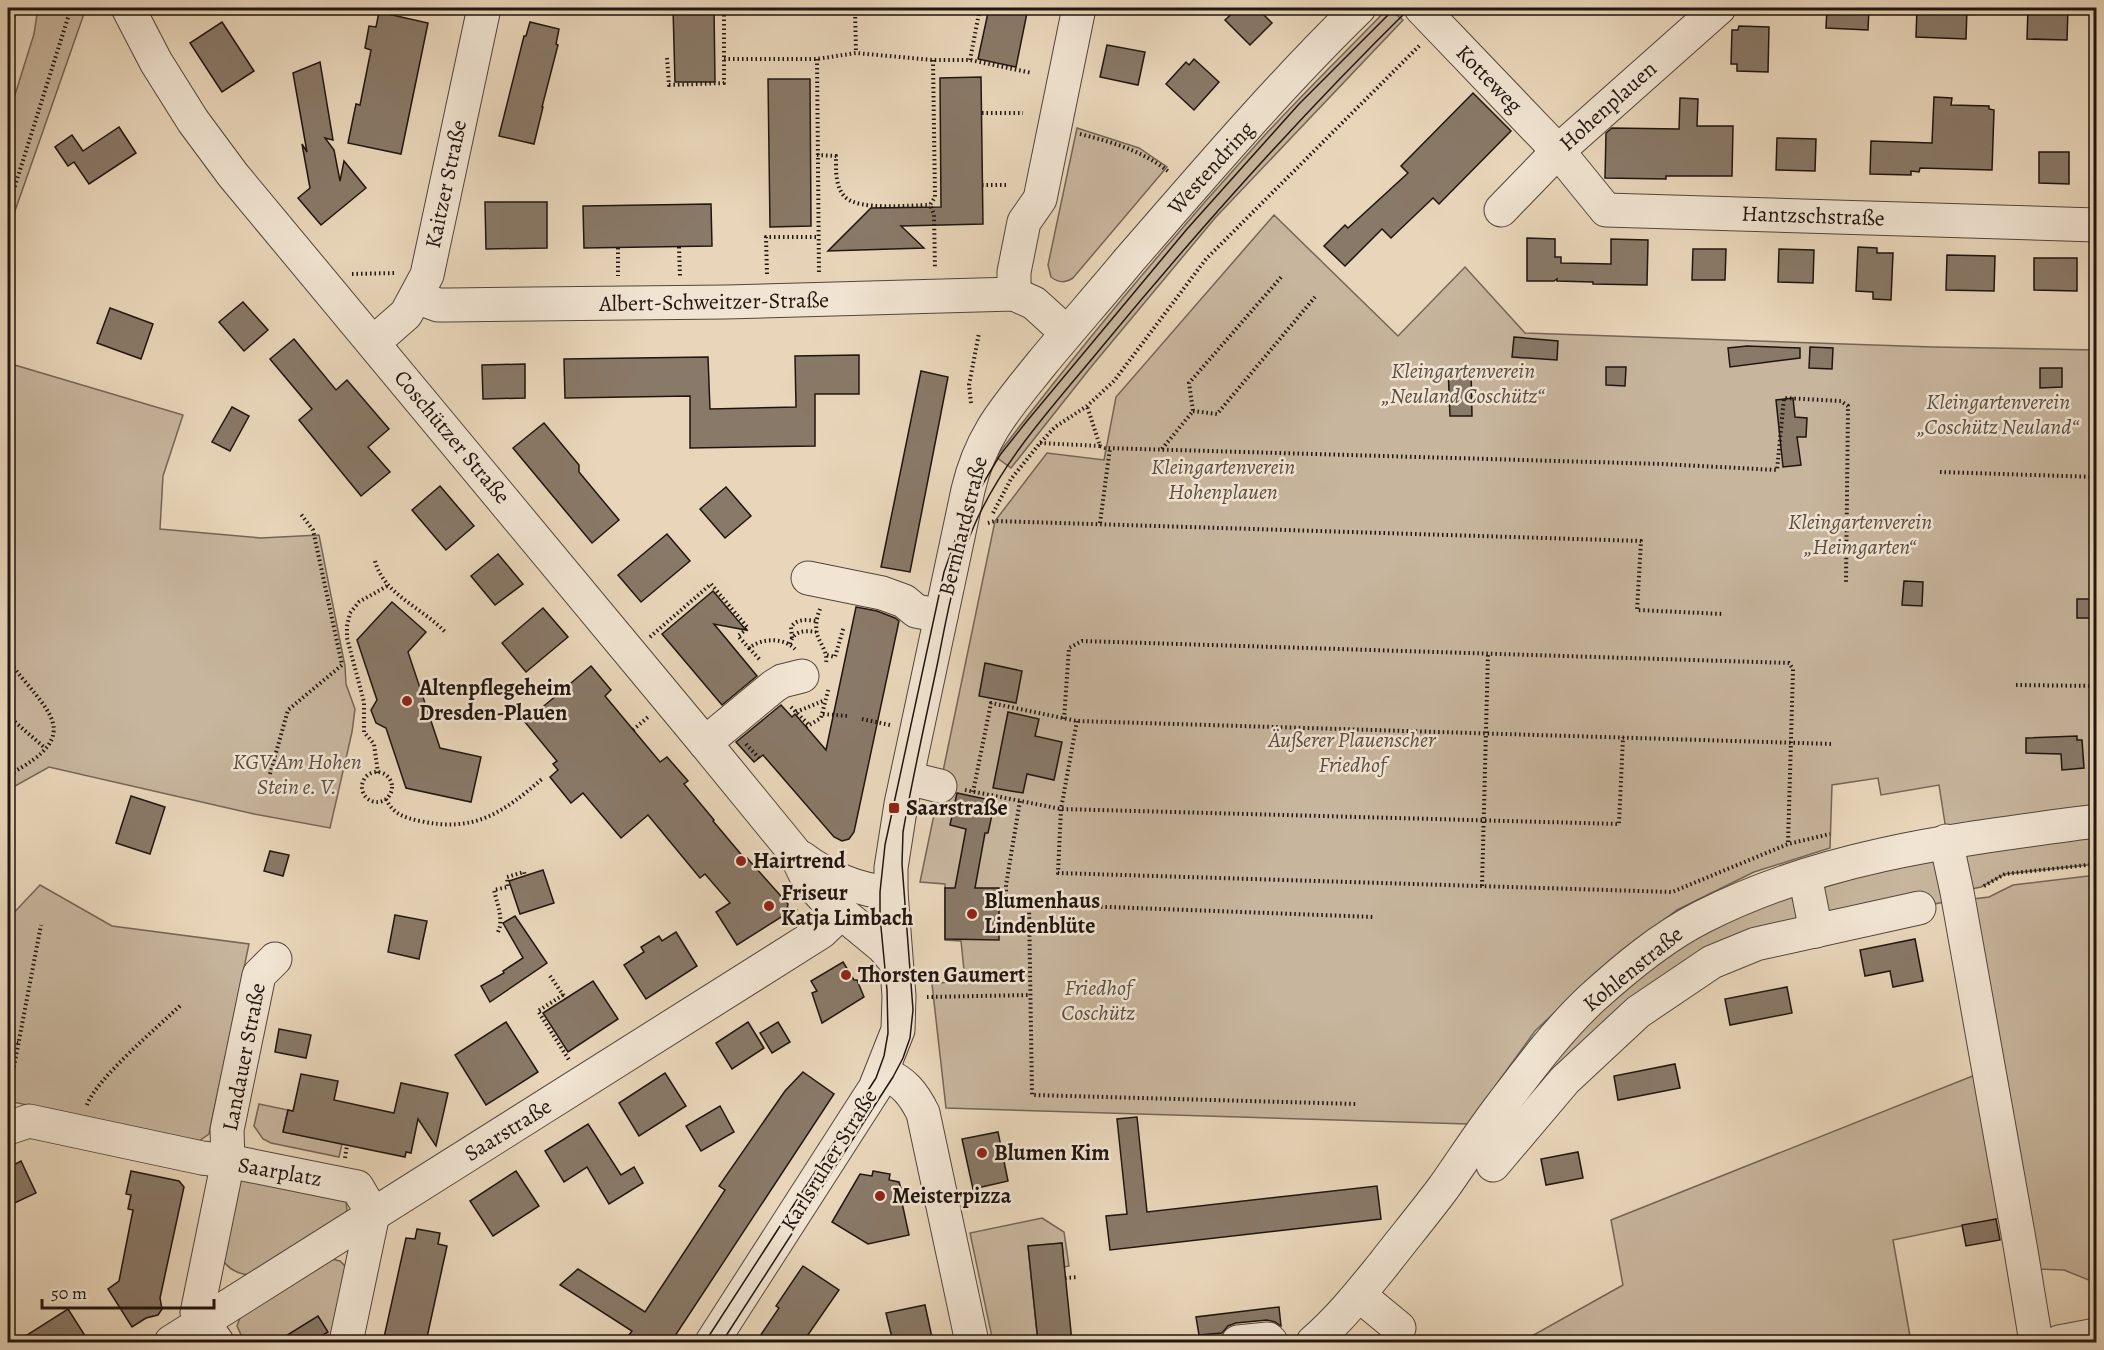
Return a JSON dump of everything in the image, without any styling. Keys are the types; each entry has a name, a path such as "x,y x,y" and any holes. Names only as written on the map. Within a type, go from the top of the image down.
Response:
{"street":[{"name":"Coschützer Straße","path":"128,8 156,62 232,175 795,853 820,872 836,880 880,892 891,892"},
{"name":"Kaitzer Straße","path":"373,343 406,314 427,275 484,8"},
{"path":"1067,333 1034,303 1014,294 1014,272 1024,222 1040,199 1079,8"},
{"name":"Westendring","path":"1067,333 1189,191 1319,47 1359,8"},
{"name":"Hohenplauen","path":"1501,210 1558,151 1719,8"},
{"name":"Kotteweg","path":"1430,17 1558,151"},
{"name":"Hantzschstraße","path":"1558,151 1606,210 2097,225"},
{"name":"Albert-Schweitzer-Straße","path":"416,297 438,304 459,304 737,302 1014,294"},
{"name":"Bernhardstraße","path":"895,961 891,868 907,778 970,482 978,455 990,431 1067,333"},
{"path":"822,608 882,593 904,601 916,611 941,616"},
{"path":"705,743 774,686 818,668"},
{"path":"907,778 940,786"},
{"name":"Kohlenstraße","path":"1312,1342 1359,1295 1438,1194 1537,1059 1590,1000 1652,948 1700,918 1752,893 1879,854 1946,841 2097,821"},
{"path":"1946,841 1957,892 2036,1342"},
{"name":"Coschützer Straße","path":"795,853 808,880 841,913 883,947 895,961"},
{"path":"1805,876 1816,931"},
{"path":"1492,1165 1565,1080 1638,1012 1712,962 1756,944 1919,908"},
{"name":"Saarstraße","path":"171,1342 210,1332 373,1214 821,932 841,913"},
{"path":"1652,948 1677,985"},
{"name":"Landauer Straße","path":"228,1161 227,1130 259,975 275,959"},
{"name":"Karlsruher Straße","path":"712,1342 858,1116 883,1073 898,1030 899,996 895,961"},
{"path":"1537,1059 1565,1080"},
{"path":"883,1073 913,1093 923,1113 972,1342"},
{"path":"8,1128 29,1121 202,1158 228,1161"},
{"name":"Saarplatz","path":"210,1332 197,1314 228,1161 357,1187 373,1214"},
{"path":"346,1342 373,1214"},
{"path":"1359,1295 1399,1328"},
{"path":"2059,1342 2097,1335"},
{"path":"1238,1342 1268,1339 1271,1342"}],"path":[{"path":"8,30 8,21 18,8"},
{"path":"8,208 71,8"},
{"path":"667,58 669,85 724,83 724,8"},
{"path":"855,8 856,52"},
{"path":"970,60 980,8"},
{"path":"986,534 988,523 1011,479 1040,443 1055,427 1087,406 1114,381 1206,260 1430,17"},
{"path":"724,59 817,59 856,52 933,60 970,60 1032,73"},
{"path":"817,59 819,274"},
{"path":"930,205 934,197 933,60"},
{"path":"981,113 1023,114"},
{"path":"1081,134 1110,141 1137,152 1168,172"},
{"path":"818,156 836,156 837,180 841,191 846,198 855,202 866,205 930,205"},
{"path":"982,185 1009,185"},
{"path":"930,205 934,214 935,273"},
{"path":"767,275 766,237 818,237"},
{"path":"679,247 680,276"},
{"path":"618,248 618,276"},
{"path":"348,274 394,273"},
{"path":"1162,450 1193,411 1189,382 1283,275"},
{"path":"1193,411 1217,414 1315,297"},
{"path":"971,404 969,385 979,333"},
{"path":"1040,443 1162,450 1662,464 1777,470 1784,398 1842,401 1848,406 1846,582"},
{"path":"1087,406 1100,446"},
{"path":"1100,523 1110,448"},
{"path":"1940,472 2097,477"},
{"path":"270,774 288,710 342,665 313,530 300,513"},
{"path":"988,523 995,521 1100,523 1641,541 1637,610 1723,614"},
{"path":"375,561 378,574 387,586 446,632"},
{"path":"645,641 711,584 748,628 738,636 761,661 753,668"},
{"path":"378,773 374,744 364,732 364,702 347,638 347,626 350,613 358,602 387,586"},
{"path":"790,644 791,627 794,623 822,608"},
{"path":"792,638 803,631 822,608"},
{"path":"822,608 836,657 827,655"},
{"path":"818,668 827,655 822,608"},
{"path":"749,648 757,642 766,640 790,644 818,668 826,700 823,714 816,722 806,727"},
{"path":"1064,718 1069,648 1082,641 1789,663 1793,669 1788,844"},
{"path":"1482,886 1488,653"},
{"path":"8,660 49,711 54,724 54,736 45,748 33,760 8,775"},
{"path":"2016,686 2097,686"},
{"path":"796,712 826,700"},
{"path":"974,792 991,703 1077,721 1833,744"},
{"path":"633,730 652,714"},
{"path":"823,714 847,716"},
{"path":"8,716 45,748"},
{"path":"862,719 897,727"},
{"path":"1077,721 1061,809 1058,873 1672,892 1788,844 1830,834"},
{"path":"940,786 1061,809 1619,824 1623,737"},
{"path":"378,773 388,777 391,781 392,791 386,799 377,802 368,800 363,792 369,775 378,773"},
{"path":"386,799 391,809 405,818 450,826 471,824 508,806 543,778"},
{"path":"1020,801 1006,885 1006,903 1374,917"},
{"path":"1957,892 1981,887 2005,874 2097,864"},
{"path":"498,932 501,926 494,890 508,887 507,877 524,872 525,876"},
{"path":"1029,904 1032,1095 1357,1104"},
{"path":"8,1098 41,925"},
{"path":"550,976 564,997 538,1011 575,1069"},
{"path":"927,997 1030,995"},
{"path":"78,1131 90,1096 182,1004"},
{"path":"8,1041 18,1043"},
{"path":"344,1162 347,1145"},
{"path":"1065,1278 1077,1277"},
{"path":"1072,1341 1088,1339"}],"green space":[{"path":"38,8 86,8 8,231 8,117 34,34"},
{"path":"1388,8 1403,20 1215,218 1091,367 1011,468 996,457 1058,377 1188,222 1271,128"},
{"path":"1077,128 1139,148 1167,167 1073,278 1062,282 1051,277 1048,265"},
{"path":"1274,215 1398,336 1465,267 1525,333 1933,347 2096,350 2096,809 1946,830 1939,785 1881,795 1878,778 1832,785 1830,848 1754,872 1677,910 1603,967 1535,1031 1468,1124 946,1108 932,984 965,980 961,941 945,940 945,884 920,882 995,521 1047,453 1104,460 1116,397"},
{"name":"KGV Am Hohen Stein e. V.","path":"8,363 183,415 163,476 160,529 261,538 319,535 345,666 346,684 355,709 330,828 254,814 49,767 8,790"},
{"path":"2096,836 2096,864 2005,874 1981,887 1957,892 1944,902 1756,944 1712,962 1478,1160 1548,1066 1607,1004 1693,939 1757,908 1903,863"},
{"path":"2096,875 2096,1283 2064,1270 2036,1269 1973,899 1989,897 2013,885"},
{"path":"40,885 112,926 249,944 209,1134 199,1141 8,1101 8,919"},
{"path":"1975,1075 2005,1217 1893,1240 1910,1336 1907,1342 1521,1342 1623,1285 1611,1220"},
{"path":"259,1104 288,1110 283,1132 342,1144 339,1157 271,1143 263,1139 254,1126"},
{"path":"238,1178 346,1199 347,1212 253,1275 239,1273 231,1269 222,1259"},
{"path":"1042,1218 1064,1232 1069,1266 1064,1267 1062,1243 1028,1246 1038,1342 993,1342 970,1233"},
{"path":"332,1259 340,1261 347,1268 332,1337 323,1342 258,1342 242,1337 237,1326 241,1315"}],"building":[{"path":"673,8 714,8 715,82 675,82"},
{"path":"989,8 1028,8 1016,67 978,59"},
{"path":"1238,8 1257,8 1272,23 1250,45 1225,20"},
{"path":"1827,8 1869,8 1868,30 1826,28"},
{"path":"1917,8 1967,8 1966,39 1916,37"},
{"path":"2028,8 2068,8 2067,40 2027,39"},
{"path":"379,12 428,23 401,154 348,143 356,104 360,105 371,50 365,48 369,26 376,27"},
{"path":"222,22 254,71 222,92 190,43"},
{"path":"530,22 559,29 556,44 558,45 534,144 499,136 524,36 526,36"},
{"path":"1739,26 1769,27 1768,72 1737,71 1737,64 1731,64 1732,30 1738,30"},
{"path":"1107,45 1145,52 1138,85 1100,77"},
{"path":"1194,59 1219,82 1194,110 1166,84 1186,62 1189,65"},
{"path":"320,62 333,140 325,138 334,150 340,181 344,161 366,188 321,225 298,198 310,188 302,144 307,152 293,73"},
{"path":"981,77 983,224 901,226 924,248 828,251 871,208 941,207 940,78"},
{"path":"768,79 810,79 811,226 770,227"},
{"path":"1473,93 1511,131 1439,204 1433,198 1391,238 1382,229 1345,266 1324,246 1345,225 1348,228 1408,173 1401,166"},
{"path":"1934,97 1952,98 1951,105 1989,106 1989,109 1994,110 1992,170 1920,168 1919,172 1911,171 1911,175 1870,174 1871,141 1932,143"},
{"path":"1680,98 1698,99 1697,126 1733,126 1732,176 1666,176 1666,179 1605,178 1606,133 1612,128 1679,129"},
{"path":"119,127 136,153 89,184 74,162 68,166 55,147 72,135 83,151"},
{"path":"1777,138 1816,139 1815,171 1776,170"},
{"path":"2039,152 2069,152 2069,184 2039,183"},
{"path":"485,202 547,202 547,248 486,249"},
{"path":"711,204 712,246 584,248 583,206"},
{"path":"1527,238 1555,239 1555,257 1561,257 1561,263 1611,264 1611,239 1648,240 1647,285 1593,284 1593,282 1557,281 1557,279 1527,281"},
{"path":"1858,247 1877,248 1877,253 1893,253 1891,300 1873,299 1873,292 1856,291"},
{"path":"1693,249 1726,249 1725,280 1692,280"},
{"path":"1779,249 1814,250 1813,283 1778,282"},
{"path":"1947,255 1995,256 1994,291 1946,290"},
{"path":"2034,258 2077,258 2077,291 2034,290"},
{"path":"243,302 268,330 244,351 219,322"},
{"path":"110,308 153,324 141,359 97,343"},
{"path":"1514,337 1558,341 1557,360 1512,357"},
{"path":"294,339 336,390 347,380 389,429 368,447 390,472 361,496 299,420 312,409 270,359"},
{"path":"1747,346 1800,348 1800,358 1730,367 1728,348"},
{"path":"1810,347 1833,348 1832,369 1809,368"},
{"path":"859,355 859,394 815,394 815,446 690,448 690,396 565,398 564,359 708,357 710,409 796,407 795,356"},
{"path":"525,364 525,398 483,399 482,365"},
{"path":"1448,367 1471,368 1472,416 1450,416"},
{"path":"1606,367 1626,367 1625,386 1606,385"},
{"path":"2040,368 2062,368 2062,387 2040,388"},
{"path":"921,371 948,377 910,572 881,567"},
{"path":"1793,398 1795,417 1807,418 1806,437 1797,437 1801,465 1783,467 1776,400"},
{"path":"232,407 249,416 230,451 212,442"},
{"path":"544,423 579,465 579,472 619,520 592,543 513,448"},
{"path":"440,486 474,526 446,550 412,510"},
{"path":"726,487 751,516 725,538 700,509"},
{"path":"667,534 690,561 641,602 618,575"},
{"path":"498,554 523,584 495,605 471,576"},
{"path":"1904,581 1923,582 1922,606 1902,605"},
{"path":"713,591 746,630 714,624 757,676 722,705 662,634"},
{"path":"2077,599 2097,599 2097,618 2077,618"},
{"name":"Altenpflegeheim Dresden-Plauen","path":"392,602 426,632 408,652 440,748 481,757 471,802 406,788 386,728 376,723 371,710 377,700 357,640"},
{"path":"856,607 877,611 899,621 854,832 849,839 842,841 834,837 763,755 754,762 736,742 781,705 792,717 795,714 826,750"},
{"path":"543,608 568,637 526,672 502,643"},
{"path":"985,663 1022,671 1016,703 979,696"},
{"path":"591,666 611,690 605,696 660,762 667,757 688,781 684,784 713,821 788,904 786,914 737,945 716,912 730,903 705,874 700,878 648,815 621,838 583,793 571,803 550,777 558,770 553,764 557,761 525,722"},
{"path":"1008,712 1039,719 1035,736 1062,742 1054,780 1027,774 1023,793 993,788"},
{"path":"2077,736 2077,740 2082,740 2084,768 2062,770 2061,754 2026,753 2026,738"},
{"path":"957,793 995,801 988,833 985,833 975,888 999,888 999,940 945,939 945,888 955,888 966,829 950,825"},
{"path":"131,796 165,807 150,854 116,843"},
{"path":"270,851 289,855 283,876 264,871"},
{"path":"543,870 554,903 520,914 509,881"},
{"path":"395,915 427,921 419,959 388,952"},
{"path":"515,916 547,963 490,1002 481,986 504,973 503,971 523,958 503,923"},
{"path":"676,932 697,966 646,999 624,965 644,952 641,947 659,936 662,941"},
{"path":"1915,939 1923,981 1893,987 1890,971 1865,976 1860,950"},
{"path":"843,962 854,980 857,980 864,997 822,1023 812,993 817,991 811,981"},
{"path":"593,981 618,1019 568,1052 543,1013"},
{"path":"1787,987 1792,1013 1730,1025 1725,999"},
{"path":"506,1022 538,1072 486,1105 455,1055"},
{"path":"748,1022 764,1048 732,1069 716,1043"},
{"path":"778,1022 790,1042 772,1053 760,1033"},
{"path":"279,1029 311,1035 306,1058 275,1052"},
{"path":"1675,1064 1680,1088 1618,1100 1614,1076"},
{"path":"803,1072 834,1094 671,1342 624,1342 632,1331 560,1285 578,1269 645,1312 725,1190 719,1186 785,1091"},
{"path":"665,1073 686,1106 639,1136 619,1103"},
{"path":"301,1074 338,1081 334,1100 394,1113 401,1083 448,1093 436,1146 418,1119 411,1153 406,1152 405,1157 283,1132 288,1110 293,1111"},
{"path":"720,1106 734,1132 701,1151 686,1126"},
{"path":"1137,1117 1147,1212 1377,1186 1381,1219 1110,1250 1106,1216 1127,1214 1117,1119"},
{"path":"588,1124 621,1175 634,1167 643,1183 609,1204 587,1167 564,1182 545,1151"},
{"path":"998,1132 1008,1181 973,1189 962,1139"},
{"path":"1578,1152 1583,1178 1546,1185 1541,1159"},
{"path":"21,1161 36,1193 8,1206 8,1168"},
{"path":"131,1171 179,1181 184,1187 160,1298 162,1309 158,1315 146,1318 132,1327 108,1289 119,1281 133,1210 128,1209 131,1195 126,1194"},
{"path":"516,1171 539,1206 493,1236 470,1201"},
{"path":"873,1171 890,1174 889,1180 899,1182 904,1198 901,1198 909,1235 868,1244 832,1222 860,1174 872,1176"},
{"path":"1996,1219 2000,1240 1966,1246 1962,1225"},
{"path":"417,1229 440,1233 438,1244 447,1246 426,1342 383,1342 406,1238 415,1239"},
{"path":"1062,1243 1072,1342 1038,1342 1028,1246"},
{"path":"803,1266 839,1290 803,1342 756,1342 779,1308 776,1306"},
{"path":"925,1305 933,1342 893,1342 886,1313"},
{"path":"1279,1307 1281,1326 1267,1320 1236,1323 1228,1326 1222,1333 1199,1335 1196,1317"},
{"path":"68,1309 89,1342 16,1342"},
{"path":"318,1316 328,1332 312,1342 276,1342"}],"tram line":[{"path":"705,1342 876,1078 884,1056 888,1033 887,990 880,892 885,845 944,572 961,524 971,504 1000,455 1187,229 1299,104 1395,8"},
{"path":"722,1342 893,1077 910,1038 913,1010 902,864 903,832 952,592 967,542 986,501 1031,433 1175,260 1290,131 1410,8"}],"place":[{"name":"Altenpflegeheim Dresden-Plauen","path":"407,701"},
{"name":"Saarstraße","path":"894,808"},
{"name":"Hairtrend","path":"741,861"},
{"name":"Friseur Katja Limbach","path":"769,906"},
{"name":"Blumenhaus Lindenblüte","path":"972,914"},
{"name":"Thorsten Gaumert","path":"846,975"},
{"name":"Blumen Kim","path":"982,1153"},
{"name":"Meisterpizza","path":"880,1196"}],"park label":[{"name":"Kleingartenverein „Neuland Coschütz“","path":"1463,384"},
{"name":"Kleingartenverein „Coschütz Neuland“","path":"1998,414"},
{"name":"Kleingartenverein Hohenplauen","path":"1223,480"},
{"name":"Kleingartenverein „Heimgarten“","path":"1860,534"},
{"name":"Äußerer Plauenscher Friedhof","path":"1352,752"},
{"name":"Friedhof Coschütz","path":"1098,1000"}]}
